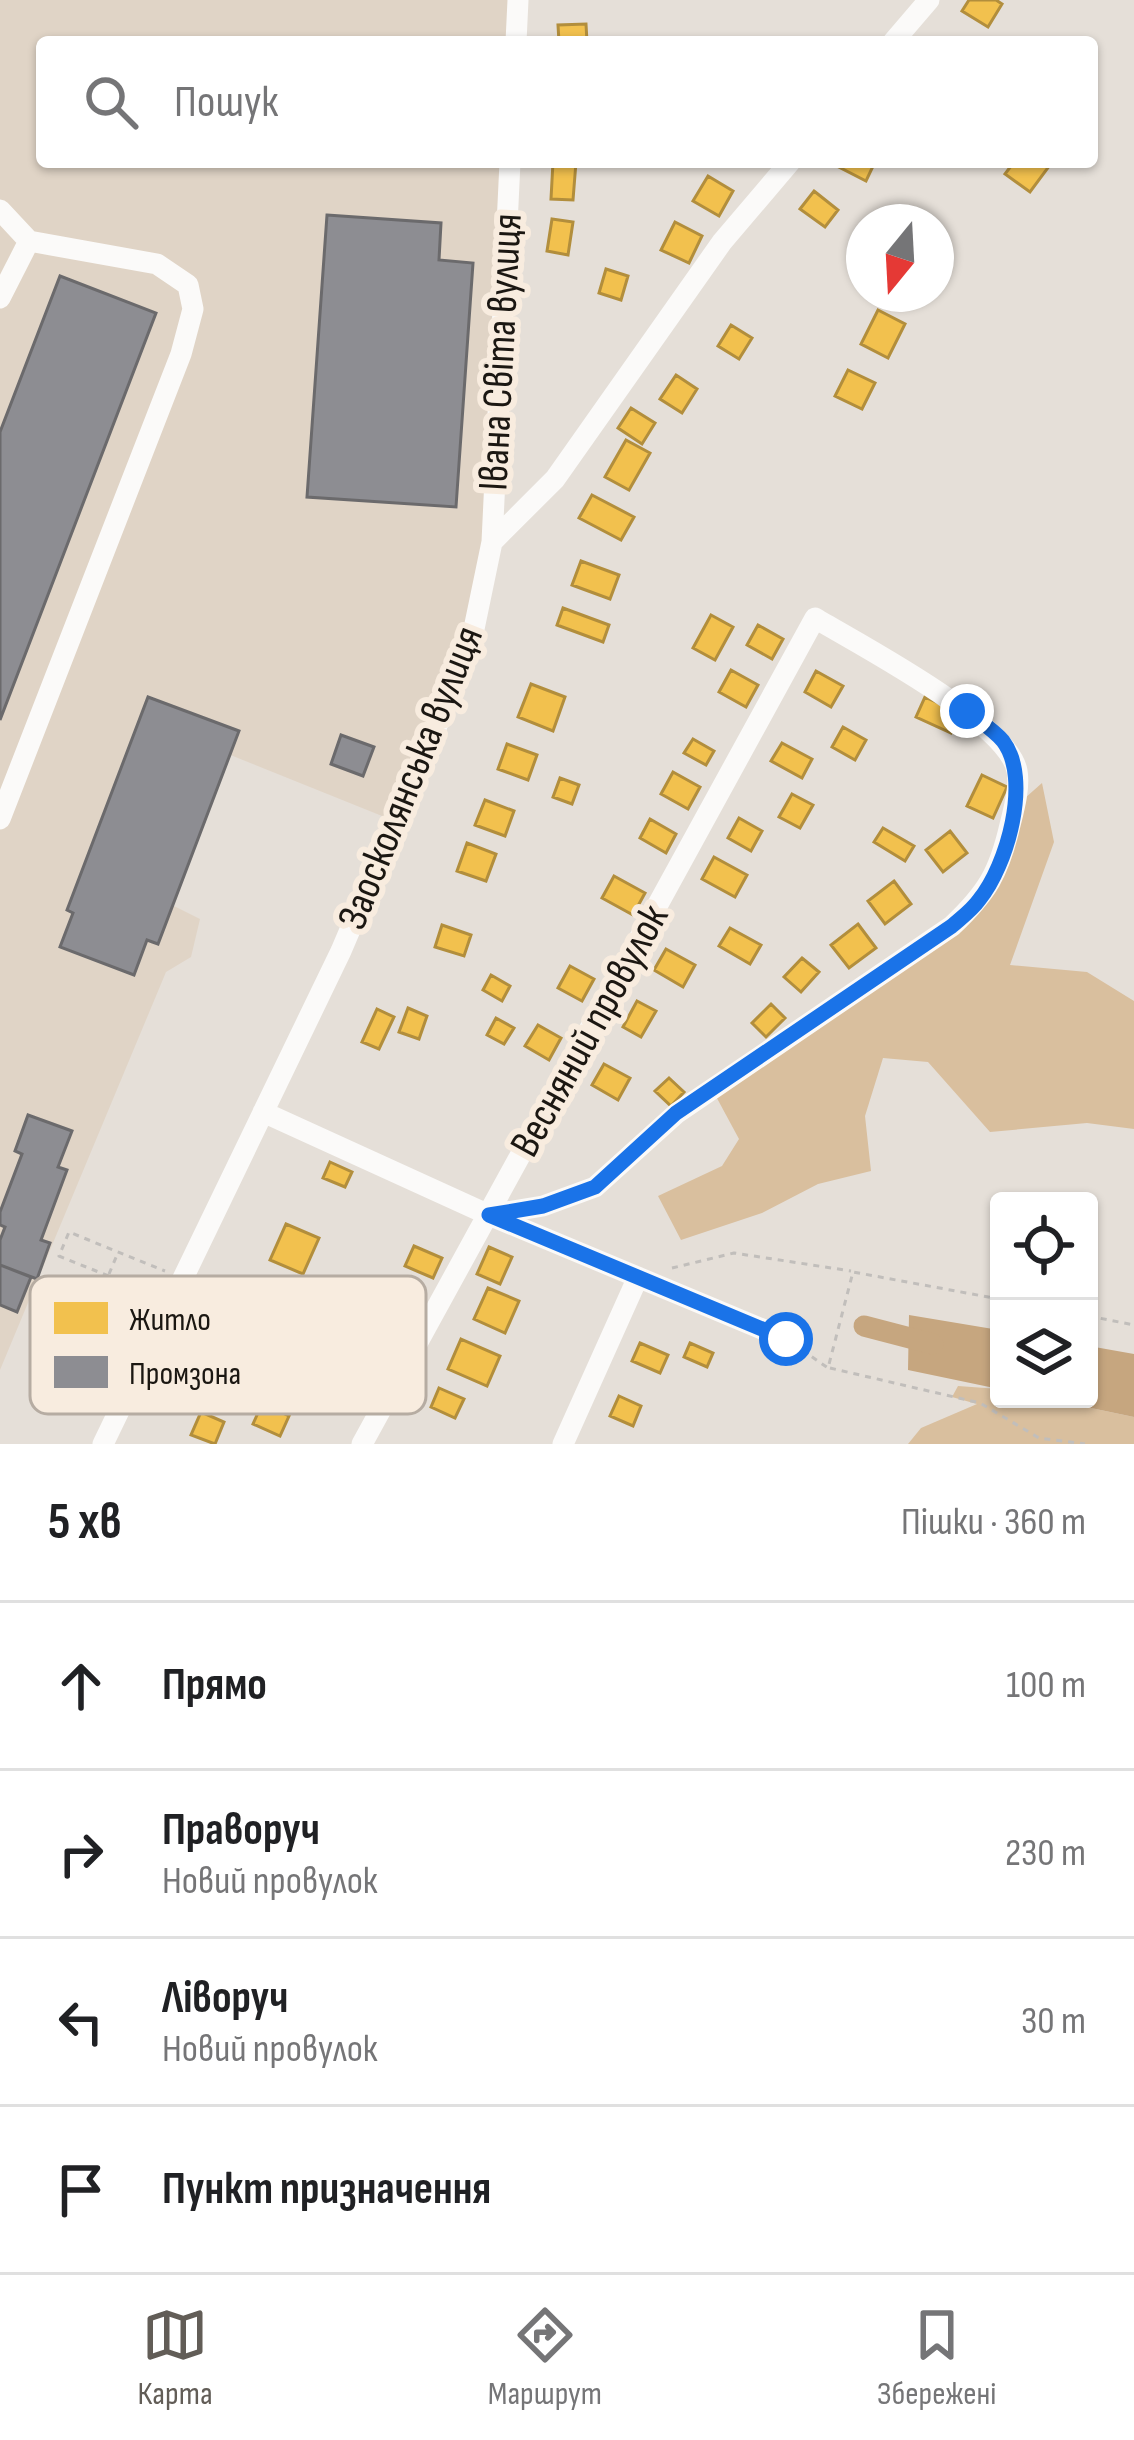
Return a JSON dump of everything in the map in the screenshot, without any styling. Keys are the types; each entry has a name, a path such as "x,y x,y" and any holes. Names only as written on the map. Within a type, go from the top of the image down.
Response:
{"street":[{"path":"516,36 518,0"},
{"path":"898,36 929,0"},
{"name":"Івана Світа вулиця","path":"492,542 510,168"},
{"path":"492,542 555,479 722,242 785,168"},
{"path":"0,210 29,241 157,264 188,285 193,309 181,354 0,819"},
{"path":"0,298 29,241"},
{"name":"Заосколянська вулиця","path":"184,1276 341,950 470,649 492,542"},
{"name":"Весняний провулок","path":"426,1329 815,618 967,711 1003,741 1017,770 1015,807 1004,855 981,899 952,926 676,1113 595,1187 543,1206 489,1215"},
{"path":"263,1112 489,1215 786,1339"},
{"path":"563,1444 638,1277"},
{"name":"Заосколянська вулиця","path":"103,1444 117,1414"},
{"name":"Весняний провулок","path":"362,1444 379,1414"}],"path":[{"path":"118,1252 108,1276 59,1256 69,1232 178,1276"},
{"path":"638,1277 734,1252 990,1297"},
{"path":"828,1367 853,1272"},
{"path":"1098,1318 1134,1325"},
{"path":"786,1339 828,1367 980,1403 1039,1438 1084,1444"}],"shaded area":[{"path":"0,0 510,0 509,36 36,36 36,168 505,168 492,542 470,618 392,820 223,752 166,902 200,919 191,957 166,972 39,1276 30,1276 30,1298 0,1370"},
{"path":"1042,783 1054,842 1010,965 1087,972 1134,1001 1134,1129 1087,1123 990,1132 928,1062 883,1058 865,1116 871,1171 818,1184 762,1213 681,1240 658,1196 722,1166 739,1139 712,1089 952,926 995,872 1015,807"},
{"path":"909,1315 990,1328 990,1387 908,1370"},
{"path":"1098,1348 1134,1354 1134,1417 1091,1408 1098,1408"},
{"path":"958,1386 990,1388 990,1408 1091,1408 1134,1417 1134,1444 908,1444 921,1428 977,1404 952,1397"}],"building: Житло":[{"path":"969,0 1002,4 988,27 962,11"},
{"path":"586,24 587,36 559,36 558,25"},
{"path":"553,168 576,168 573,200 551,199"},
{"path":"841,168 872,168 866,181"},
{"path":"1010,168 1048,168 1030,192 1005,174"},
{"path":"708,176 733,191 719,216 693,201"},
{"path":"814,191 838,210 825,227 800,209"},
{"path":"552,219 573,222 568,255 547,251"},
{"path":"675,222 702,236 689,263 661,250"},
{"path":"606,269 628,276 621,300 599,293"},
{"path":"877,312 905,324 888,358 861,344"},
{"path":"731,325 752,338 739,359 718,346"},
{"path":"848,370 875,383 862,409 835,396"},
{"path":"676,375 697,389 682,413 660,399"},
{"path":"631,408 655,423 642,444 618,428"},
{"path":"626,440 650,453 629,490 605,477"},
{"path":"592,495 634,517 621,540 579,518"},
{"path":"581,561 619,575 610,599 572,585"},
{"path":"563,608 609,625 603,642 557,625"},
{"path":"711,615 733,627 715,660 693,648"},
{"path":"758,625 783,639 772,659 747,645"},
{"path":"731,670 758,685 746,707 719,692"},
{"path":"816,671 843,686 831,707 805,692"},
{"path":"531,684 565,697 553,731 518,717"},
{"path":"925,697 960,712 951,733 916,717"},
{"path":"843,727 866,740 855,760 832,747"},
{"path":"693,739 714,751 706,765 684,753"},
{"path":"782,743 812,759 802,778 771,761"},
{"path":"507,744 537,755 528,780 498,769"},
{"path":"673,772 700,787 688,809 661,794"},
{"path":"982,775 1007,787 993,818 967,806"},
{"path":"560,778 579,785 572,804 553,797"},
{"path":"792,794 813,805 800,828 779,817"},
{"path":"485,800 514,811 505,836 475,825"},
{"path":"739,818 762,831 751,851 728,838"},
{"path":"650,819 676,834 666,853 640,838"},
{"path":"883,828 914,846 905,861 874,842"},
{"path":"950,831 967,853 943,872 926,850"},
{"path":"467,843 496,854 486,881 457,871"},
{"path":"714,857 747,875 735,897 702,879"},
{"path":"614,876 645,893 633,915 602,898"},
{"path":"894,881 911,904 885,924 868,901"},
{"path":"858,924 876,948 849,968 831,945"},
{"path":"442,925 471,935 464,956 435,947"},
{"path":"730,928 761,945 750,964 719,946"},
{"path":"666,949 695,965 683,987 654,970"},
{"path":"802,958 819,972 801,992 784,977"},
{"path":"570,966 594,979 582,1001 558,988"},
{"path":"491,975 510,986 502,1001 483,990"},
{"path":"637,1001 656,1011 641,1037 623,1027"},
{"path":"771,1004 785,1018 766,1037 752,1023"},
{"path":"408,1008 427,1016 419,1039 399,1032"},
{"path":"377,1009 394,1017 379,1049 362,1042"},
{"path":"496,1018 514,1028 504,1044 487,1035"},
{"path":"538,1025 561,1038 549,1060 525,1046"},
{"path":"604,1064 630,1078 618,1100 592,1085"},
{"path":"669,1078 684,1092 671,1106 655,1091"},
{"path":"330,1162 352,1172 345,1187 323,1178"},
{"path":"286,1224 319,1238 303,1274 270,1260"},
{"path":"414,1246 442,1258 433,1278 405,1266"},
{"path":"489,1247 512,1257 500,1284 477,1274"},
{"path":"488,1288 519,1301 505,1333 474,1319"},
{"path":"461,1339 500,1356 487,1386 448,1369"},
{"path":"640,1343 668,1355 660,1373 632,1361"},
{"path":"690,1343 713,1353 707,1367 684,1357"},
{"path":"439,1388 464,1399 455,1418 431,1407"},
{"path":"619,1396 641,1406 633,1426 610,1416"},
{"path":"200,1414 224,1422 215,1444 191,1435"},
{"path":"258,1414 289,1416 280,1436 253,1424"}],"building: Промзона":[{"path":"327,215 441,223 439,260 473,263 456,507 307,497"},
{"path":"60,276 156,313 0,720 0,432"},
{"path":"148,697 239,731 158,944 147,940 134,975 60,947 73,913 67,910"},
{"path":"341,735 374,747 363,776 331,764"},
{"path":"28,1115 72,1131 58,1167 67,1170 41,1240 50,1243 38,1276 0,1265 5,1227 0,1225 0,1212 22,1154 15,1151"},
{"path":"0,1265 30,1277 17,1312 0,1305"}],"waterway":[{"path":"864,1326 933,1344"}],"route":[{"path":"786,1339 489,1215 543,1206 595,1187 676,1113 952,926 981,899 1004,855 1015,807 1017,770 1003,741 967,711"}]}
